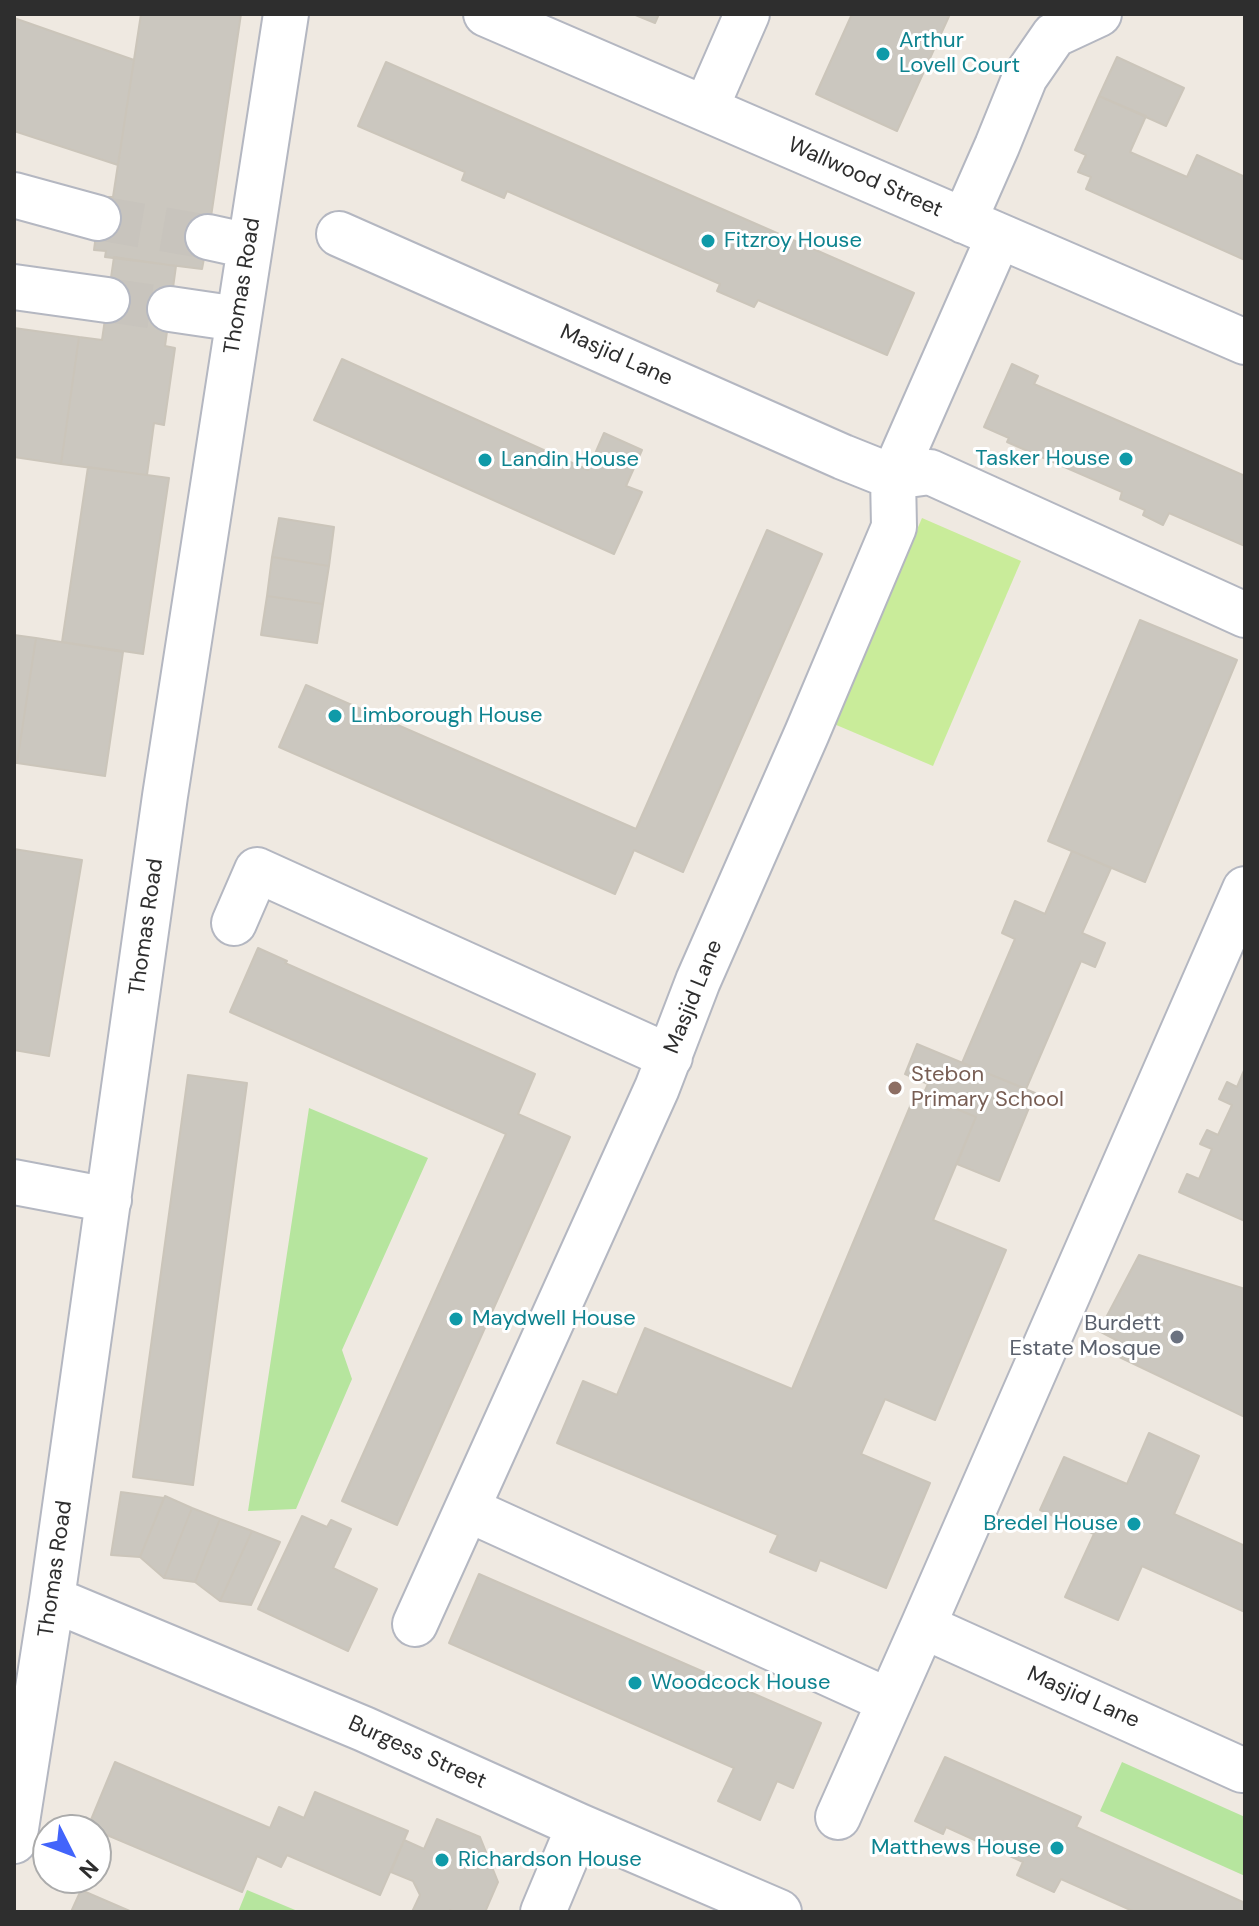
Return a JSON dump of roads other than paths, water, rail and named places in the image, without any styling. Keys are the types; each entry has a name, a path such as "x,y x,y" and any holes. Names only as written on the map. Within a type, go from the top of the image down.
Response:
{"street":[{"name":"Thomas Road","path":"14,1841 52,1599 165,796 238,319 229,241 286,14"},
{"name":"Wallwood Street","path":"486,14 1245,342"},
{"path":"706,108 747,14"},
{"name":"Masjid Lane","path":"415,1624 670,1057 698,981 894,527 893,477 982,228 997,146 1025,77 1054,35 1099,14"},
{"path":"17,196 98,218"},
{"name":"Masjid Lane","path":"339,234 893,477"},
{"path":"14,287 107,300"},
{"path":"170,309 238,319"},
{"path":"893,477 930,472 1245,615"},
{"path":"234,923 257,870 670,1057"},
{"path":"838,1817 1245,889"},
{"path":"14,1182 109,1200"},
{"path":"467,1509 889,1701"},
{"name":"Burgess Street","path":"52,1599 364,1729 779,1912"},
{"name":"Masjid Lane","path":"923,1626 1242,1770"},
{"path":"543,1912 579,1826"}],"tunnel":[{"path":"98,218 208,237"},
{"path":"107,300 170,309"}],"place":[{"name":"Arthur Lovell Court","path":"883,54"},
{"name":"Fitzroy House","path":"708,241"},
{"name":"Tasker House","path":"1126,459"},
{"name":"Landin House","path":"485,460"},
{"name":"Limborough House","path":"335,716"},
{"name":"Stebon Primary School","path":"895,1088"},
{"name":"Maydwell House","path":"456,1319"},
{"name":"Burdett Estate Mosque","path":"1177,1337"},
{"name":"Bredel House","path":"1134,1524"},
{"name":"Woodcock House","path":"635,1683"},
{"name":"Matthews House","path":"1057,1848"},
{"name":"Richardson House","path":"442,1860"}]}
